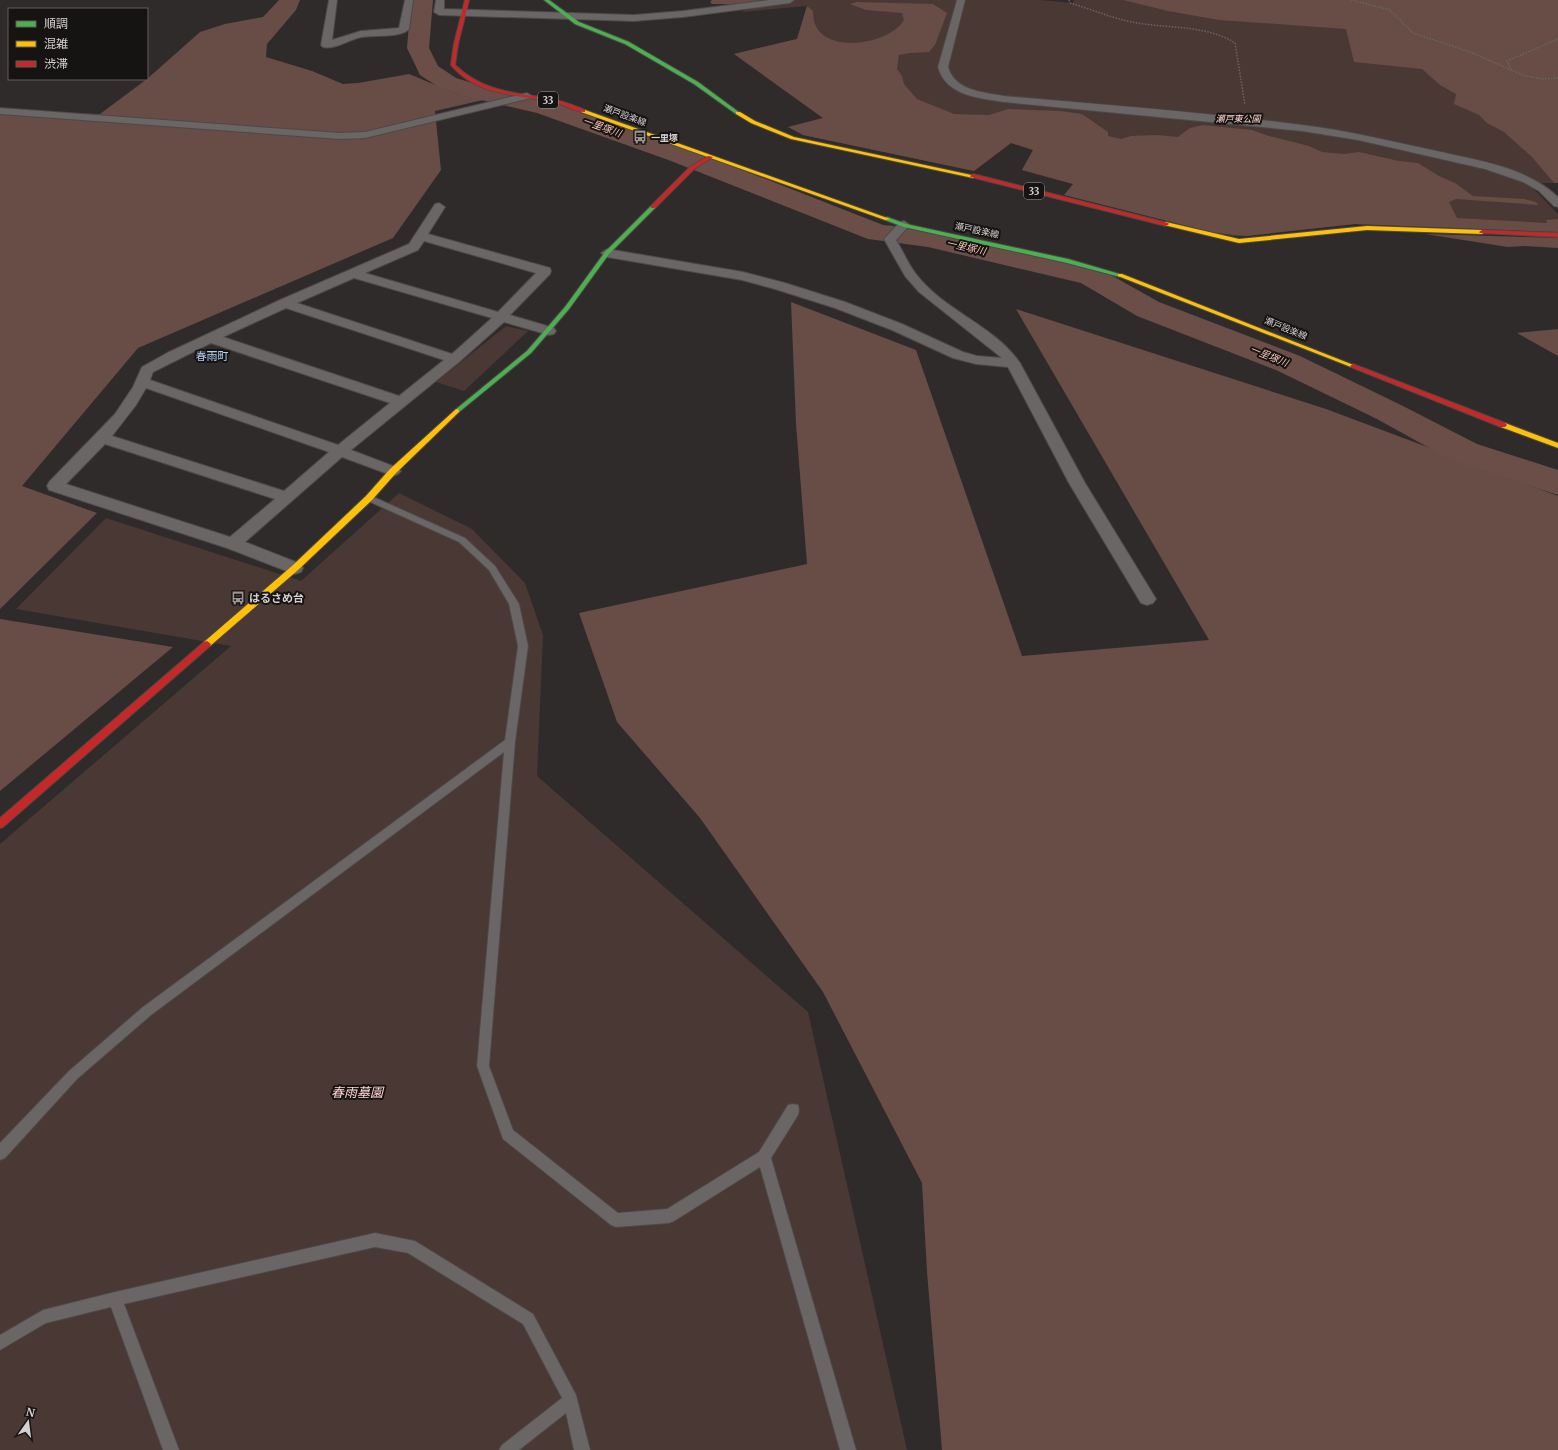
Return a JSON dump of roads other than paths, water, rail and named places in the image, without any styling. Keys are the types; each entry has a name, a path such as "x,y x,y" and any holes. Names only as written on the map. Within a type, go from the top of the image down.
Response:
{"main road":[{"name":"瀬戸設楽線","path":"467,0 453,65 462,76 474,84 489,89 575,108 902,226 1068,261 1122,275 1558,446"},
{"name":"33","path":"546,0 577,23 627,43 696,83 733,110 753,122 793,138 972,176 1225,239 1239,241 1367,228 1558,235"},
{"path":"0,824 295,568 369,498 393,471 466,403 529,352 549,331 607,253 692,168 710,157"}],"street":[{"path":"333,0 326,45 361,34 401,32 404,29 409,0"},
{"path":"440,0 439,12 463,14 625,18 678,15 790,0"},
{"path":"961,0 943,67 944,75 950,82 963,89 980,95 1004,99 1248,122 1302,128 1358,137 1466,160 1503,170 1527,180 1543,190 1558,203"},
{"path":"0,110 340,136 365,135 526,96"},
{"path":"295,568 233,544 55,486 128,408 143,382 147,370 172,356 211,338 414,247 440,207"},
{"path":"902,226 890,239 911,276 946,308 1004,351 1013,364 1077,483 1147,599"},
{"path":"233,544 340,451 454,359 500,318 545,271 421,236"},
{"path":"607,253 743,276 780,286 847,307 897,327 958,355 976,360 1013,364"},
{"path":"355,274 500,318 549,331"},
{"path":"285,304 454,359"},
{"path":"211,338 401,402"},
{"path":"143,382 393,471"},
{"path":"101,438 287,497"}],"lane":[{"path":"369,498 462,540 492,568 514,604 523,646 510,742 483,1066 508,1134 616,1220 670,1216 764,1157 793,1110"},
{"path":"0,1153 72,1075 147,1011 510,742"},
{"path":"764,1157 848,1450"},
{"path":"0,1343 43,1317 115,1299 375,1240 410,1246 528,1319 571,1400 582,1450"},
{"path":"115,1299 171,1450"},
{"path":"507,1450 571,1400"}],"waterway":[{"name":"一里塚川","path":"422,0 418,48 428,70 448,83 473,91 544,107 680,155 878,233 928,238 1091,276 1148,309 1288,363 1389,412 1464,452 1558,483"}],"place":[{"name":"一里塚","path":"640,137"},
{"name":"はるさめ台","path":"238,598"}],"district":[{"name":"春雨町","path":"212,356"}],"park label":[{"name":"瀬戸東公園","path":"1238,118"},
{"name":"春雨墓園","path":"357,1092"}]}
